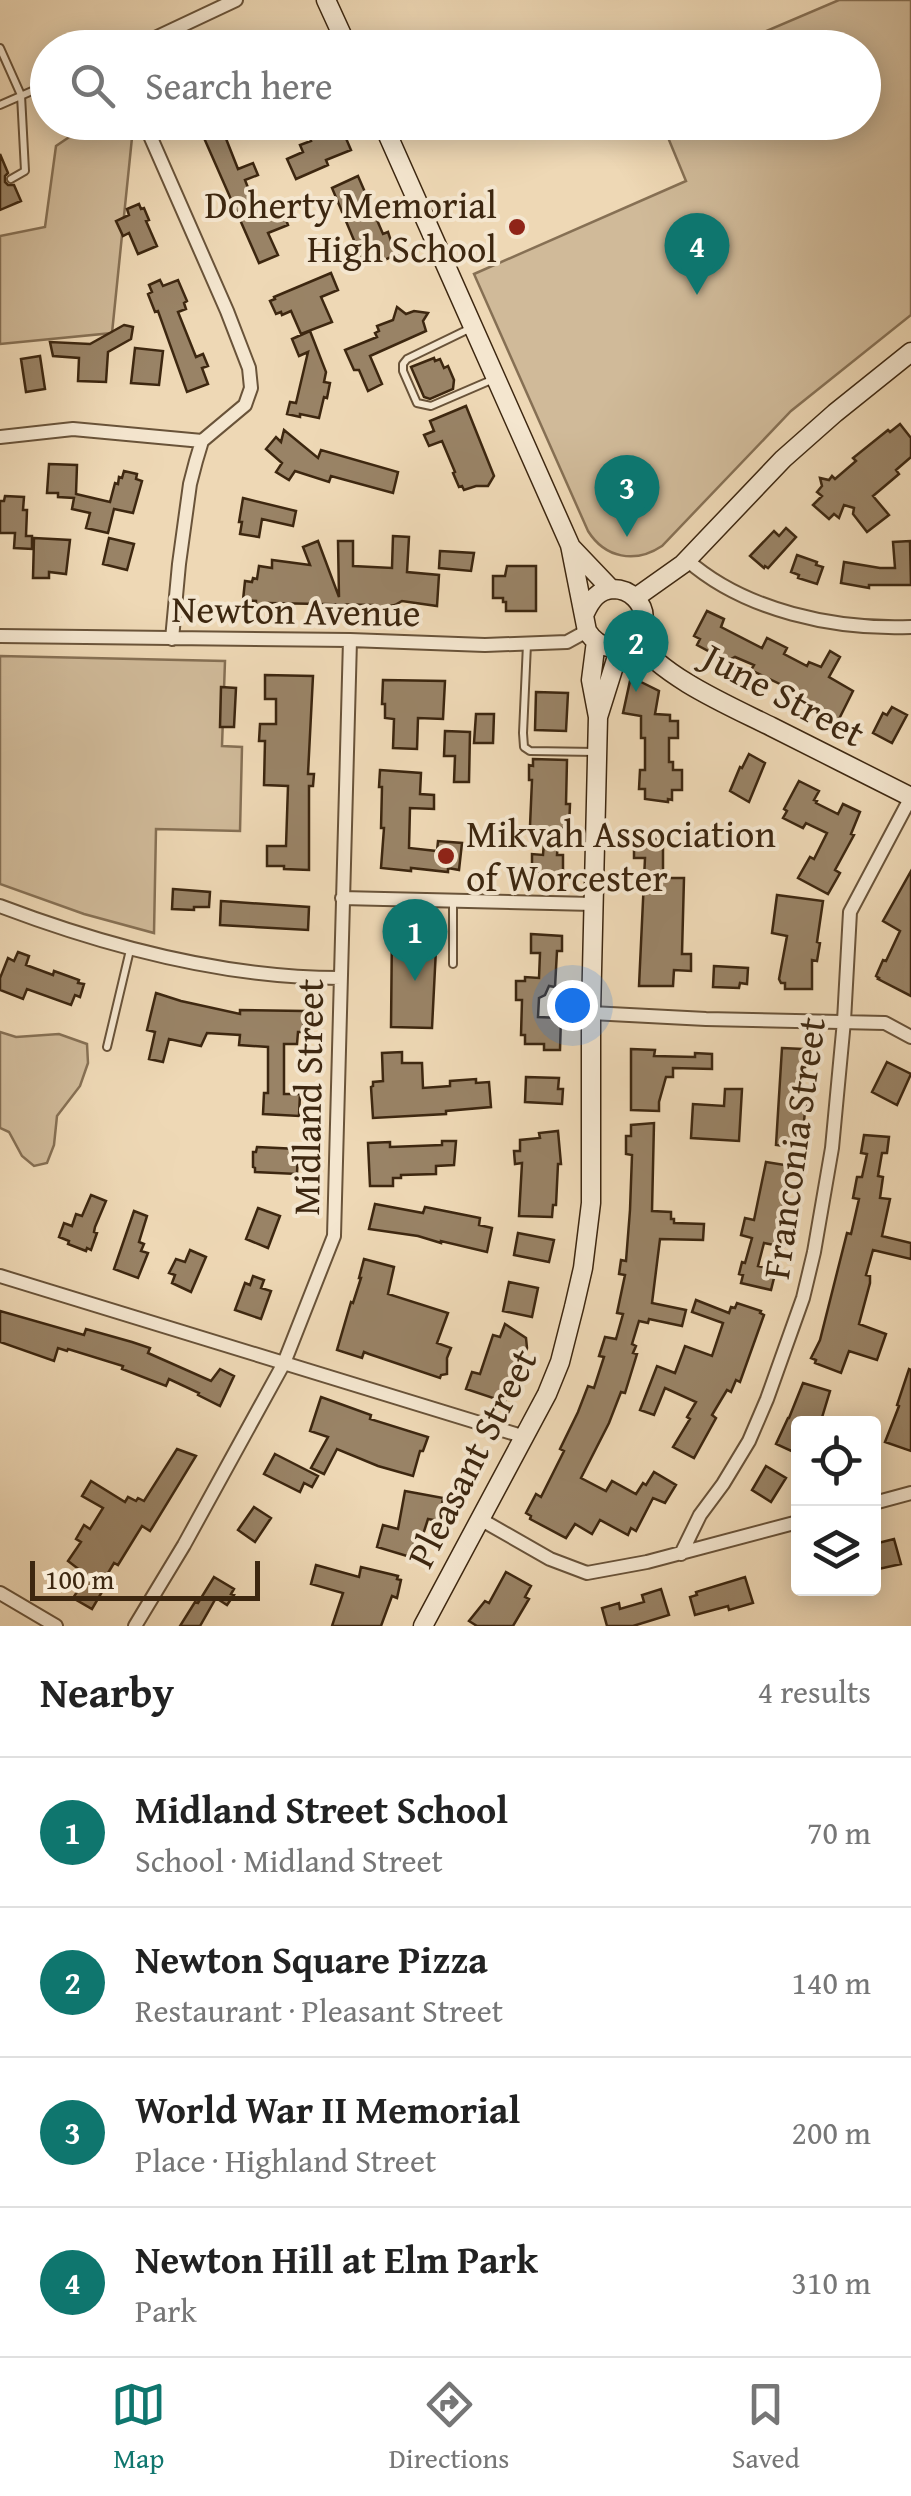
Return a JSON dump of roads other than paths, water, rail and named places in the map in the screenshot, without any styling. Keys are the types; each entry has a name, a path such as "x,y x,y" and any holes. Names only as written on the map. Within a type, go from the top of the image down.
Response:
{"main road":[{"path":"326,0 340,30"},
{"path":"390,140 570,545 612,589"},
{"path":"635,598 674,572 784,459 911,352"},
{"name":"Pleasant Street","path":"422,1626 554,1378 583,1268 591,1203 598,717 590,680 590,628 570,545"},
{"path":"612,589 628,592 635,598 643,623 628,643 611,648 590,628 590,602 612,589"},
{"name":"Pleasant Street","path":"598,717 628,643"},
{"name":"June Street","path":"628,643 733,708 911,797"}],"street":[{"path":"172,30 236,0"},
{"path":"152,140 250,368 251,388 245,405 202,441 190,484 172,639"},
{"path":"0,437 73,429 202,441"},
{"path":"686,560 721,586 788,612 861,627 911,628"},
{"name":"Newton Avenue","path":"0,636 527,644 568,642 590,628"},
{"name":"Midland Street","path":"135,1626 284,1363 334,1236 350,640"},
{"name":"Franconia Street","path":"680,1554 700,1514 748,1441 803,1298 832,1148 850,912 911,797"},
{"path":"342,898 593,904"},
{"path":"0,906 131,948 258,974 340,978"},
{"path":"591,1014 884,1023 911,1038"},
{"path":"0,1276 525,1438"},
{"path":"881,1501 911,1493"},
{"path":"480,1519 550,1559 587,1573 680,1554 791,1524"},
{"path":"0,1593 56,1626"}],"lane":[{"path":"0,48 21,96 24,171 11,180"},
{"path":"0,104 30,92"},
{"path":"474,326 407,359 402,364 410,388 417,403 431,406 497,378"},
{"path":"527,644 524,747 530,751 597,752"},
{"path":"453,964 454,901"},
{"path":"107,1047 131,948"}],"place":[{"name":"Doherty Memorial High School","path":"517,227"},
{"name":"Newton Hill at Elm Park","path":"697,295"},
{"name":"World War II Memorial","path":"627,537"},
{"name":"Newton Square Pizza","path":"636,692"},
{"name":"Mikvah Association of Worcester","path":"446,856"},
{"name":"Midland Street School","path":"415,981"}]}
